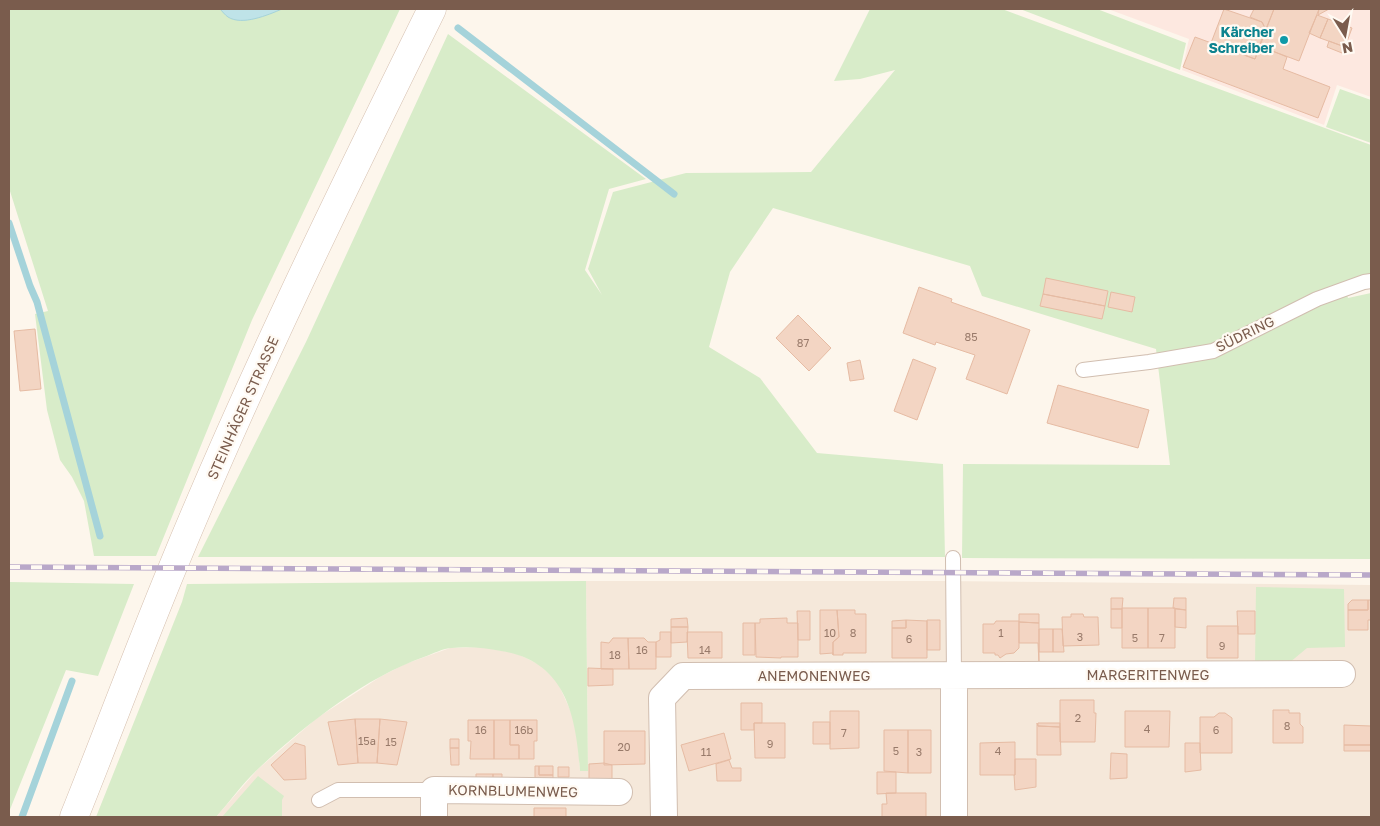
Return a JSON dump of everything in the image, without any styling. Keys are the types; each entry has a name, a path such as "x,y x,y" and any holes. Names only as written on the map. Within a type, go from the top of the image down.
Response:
{"main road":[{"name":"STEINHÄGER STRASSE","path":"74,817 172,568 243,407 327,223 432,9"}],"street":[{"name":"MARGERITENWEG","path":"954,676 1342,674"},
{"name":"ANEMONENWEG","path":"664,817 662,698 683,676 954,676"},
{"path":"954,676 954,817"},
{"name":"KORNBLUMENWEG","path":"434,817 434,790 619,792"}],"lane":[{"name":"SÜDRING","path":"1084,370 1149,362 1213,350 1317,300 1371,281"},
{"path":"953,558 954,676"},
{"path":"319,800 338,790 434,790"}],"shaded area":[{"path":"1108,9 1371,9 1371,97 1337,85 1324,125 1182,70 1189,39"},
{"path":"586,581 945,581 1371,585 1371,817 216,817 257,770 317,718 380,677 405,664 450,648 480,647 516,653 540,665 557,681 572,714 578,739 580,771 588,771"}],"green space":[{"path":"9,9 400,9 252,320 156,556 94,556 84,501 72,477 60,460 47,410 35,314 48,311 9,188"},
{"path":"870,9 1002,9 1371,145 1371,274 1343,282 1348,298 1371,293 1371,559 962,558 963,464 1170,465 1156,349 982,296 970,266 773,208 730,272 709,347 760,378 817,453 943,464 945,557 198,557 306,342 448,34 646,179 609,189 585,270 602,295 588,269 613,192 686,173 811,172 895,70 860,79 834,81"},
{"path":"1020,9 1097,9 1186,43 1180,70"},
{"path":"1340,89 1371,100 1371,143 1326,127"},
{"path":"586,581 588,771 580,771 575,730 570,711 554,679 540,666 523,657 483,648 458,647 438,651 402,666 357,690 315,720 258,769 216,817 96,817 182,602 187,584"},
{"path":"9,582 134,584 98,676 66,670 9,812"},
{"path":"1256,587 1344,589 1345,647 1307,648 1283,668 1255,666"},
{"path":"258,776 284,796 282,800 282,817 222,817"}],"water":[{"path":"220,9 282,9 255,19 240,20 228,17"}],"building":[{"path":"1224,9 1262,22 1266,30 1255,59 1211,43"},
{"path":"1254,9 1274,9 1266,30 1262,22 1250,17"},
{"name":"Kärcher Schreiber","path":"1274,9 1319,9 1299,61 1259,46"},
{"path":"1319,9 1329,9 1318,15"},
{"path":"1317,15 1328,19 1320,38 1309,33"},
{"path":"1328,19 1352,28 1345,47 1320,38"},
{"path":"1195,37 1255,59 1260,46 1287,57 1283,69 1330,87 1318,118 1183,67"},
{"path":"1329,41 1345,47 1342,53 1327,47"},
{"path":"1046,278 1108,291 1105,306 1043,294"},
{"path":"919,287 952,299 951,302 1030,330 1007,394 966,379 975,355 936,342 935,345 903,333"},
{"path":"1111,292 1135,297 1132,312 1108,307"},
{"path":"1043,294 1105,306 1102,319 1040,306"},
{"path":"798,315 831,348 809,371 776,338"},
{"path":"35,329 41,389 20,391 14,331"},
{"path":"913,359 936,368 917,420 894,411"},
{"path":"860,360 864,379 850,381 847,363"},
{"path":"1058,385 1149,410 1138,448 1047,423"},
{"path":"1111,598 1123,598 1122,609 1111,609"},
{"path":"1174,598 1186,598 1186,610 1173,608"},
{"path":"1352,600 1368,600 1368,610 1348,610 1348,604"},
{"path":"1368,600 1371,600 1371,620 1368,620 1368,630 1348,630 1348,610 1368,610"},
{"path":"1122,608 1148,608 1148,648 1122,648"},
{"path":"1148,608 1175,608 1175,648 1148,648"},
{"path":"1111,609 1122,609 1122,628 1111,628"},
{"path":"1175,609 1186,610 1186,628 1175,627"},
{"path":"820,610 837,610 839,637 833,642 833,653 820,654"},
{"path":"837,610 855,610 855,614 866,614 866,653 833,655 833,642 839,637"},
{"path":"797,611 810,611 810,640 798,640"},
{"path":"1237,611 1255,611 1255,634 1238,634"},
{"path":"1019,614 1039,614 1039,623 1019,622"},
{"path":"1071,614 1083,614 1084,617 1098,617 1099,645 1063,646 1062,617 1071,617"},
{"path":"687,618 688,627 671,627 671,619"},
{"path":"787,618 787,623 798,623 798,657 756,657 755,623 760,623 760,619"},
{"path":"906,620 927,621 927,658 892,658 892,628 906,628"},
{"path":"906,620 906,628 892,628 892,621"},
{"path":"927,620 940,620 940,650 927,650"},
{"path":"996,621 1019,621 1019,648 1014,653 1006,654 1000,658 995,653 983,653 983,624 994,624"},
{"path":"1019,622 1039,623 1039,664 1038,643 1019,643"},
{"path":"743,623 755,623 755,655 743,655"},
{"path":"1207,626 1238,626 1238,658 1207,658"},
{"path":"671,627 688,627 687,642 671,643"},
{"path":"1039,629 1053,629 1053,652 1039,652"},
{"path":"1053,629 1062,629 1064,652 1053,652"},
{"path":"660,632 671,632 671,657 656,657 656,642 660,640"},
{"path":"687,632 722,632 722,658 688,658"},
{"path":"613,638 628,638 629,669 601,669 601,642 609,643"},
{"path":"628,638 644,638 648,642 656,642 656,669 629,669"},
{"path":"588,668 613,669 613,685 588,686"},
{"path":"1060,700 1094,700 1094,713 1096,713 1095,742 1060,742"},
{"path":"741,703 762,703 762,723 754,723 754,730 741,730"},
{"path":"1273,710 1289,710 1289,713 1300,713 1300,724 1303,727 1303,743 1273,743"},
{"path":"830,711 859,711 859,748 830,749"},
{"path":"1125,711 1170,711 1169,747 1125,747"},
{"path":"1219,713 1225,713 1232,718 1232,753 1200,753 1200,717 1214,717"},
{"path":"355,719 358,763 338,765 328,722"},
{"path":"355,719 380,719 377,763 358,763"},
{"path":"380,719 407,722 397,765 377,763"},
{"path":"468,720 494,720 494,759 470,759 471,741 468,741"},
{"path":"494,720 510,720 510,745 519,745 519,759 494,759"},
{"path":"510,720 537,720 537,741 534,741 534,759 519,759 519,745 510,745"},
{"path":"813,722 830,722 830,744 813,744"},
{"path":"754,723 785,723 785,758 755,758"},
{"path":"1037,723 1038,726 1060,727 1061,755 1037,755"},
{"path":"1038,723 1060,723 1060,727 1038,726"},
{"path":"1344,725 1371,726 1371,745 1344,745"},
{"path":"884,730 908,730 908,773 884,771"},
{"path":"908,730 931,730 931,773 908,773"},
{"path":"604,731 645,731 645,764 604,765"},
{"path":"724,733 731,759 689,771 681,745"},
{"path":"450,739 459,739 459,748 450,748"},
{"path":"1015,742 1015,775 980,775 980,743"},
{"path":"295,743 305,746 306,779 284,780 271,765"},
{"path":"1185,743 1200,743 1201,770 1185,772"},
{"path":"1344,745 1371,745 1371,751 1344,751"},
{"path":"450,748 459,748 459,765 451,765"},
{"path":"1111,753 1127,754 1127,778 1110,779"},
{"path":"1015,759 1036,759 1036,787 1015,790"},
{"path":"729,760 732,768 741,768 741,781 717,781 716,764"},
{"path":"604,763 612,765 612,784 589,785 589,764"},
{"path":"535,766 539,766 539,775 553,775 553,784 535,784"},
{"path":"539,766 553,766 553,775 539,775"},
{"path":"558,767 569,767 569,777 558,777"},
{"path":"877,772 896,772 896,793 877,794"},
{"path":"476,774 493,774 493,783 476,783"},
{"path":"493,774 502,774 502,783 493,783"},
{"path":"886,793 926,793 926,817 882,817 882,804 887,804"},
{"path":"534,808 566,808 566,817 534,817"}],"waterway":[{"path":"458,28 674,194"},
{"path":"9,223 37,302 100,536"},
{"path":"22,817 72,681"}],"railway":[{"path":"9,567 1371,575"}],"place":[{"name":"Kärcher Schreiber","path":"1284,40"}]}
